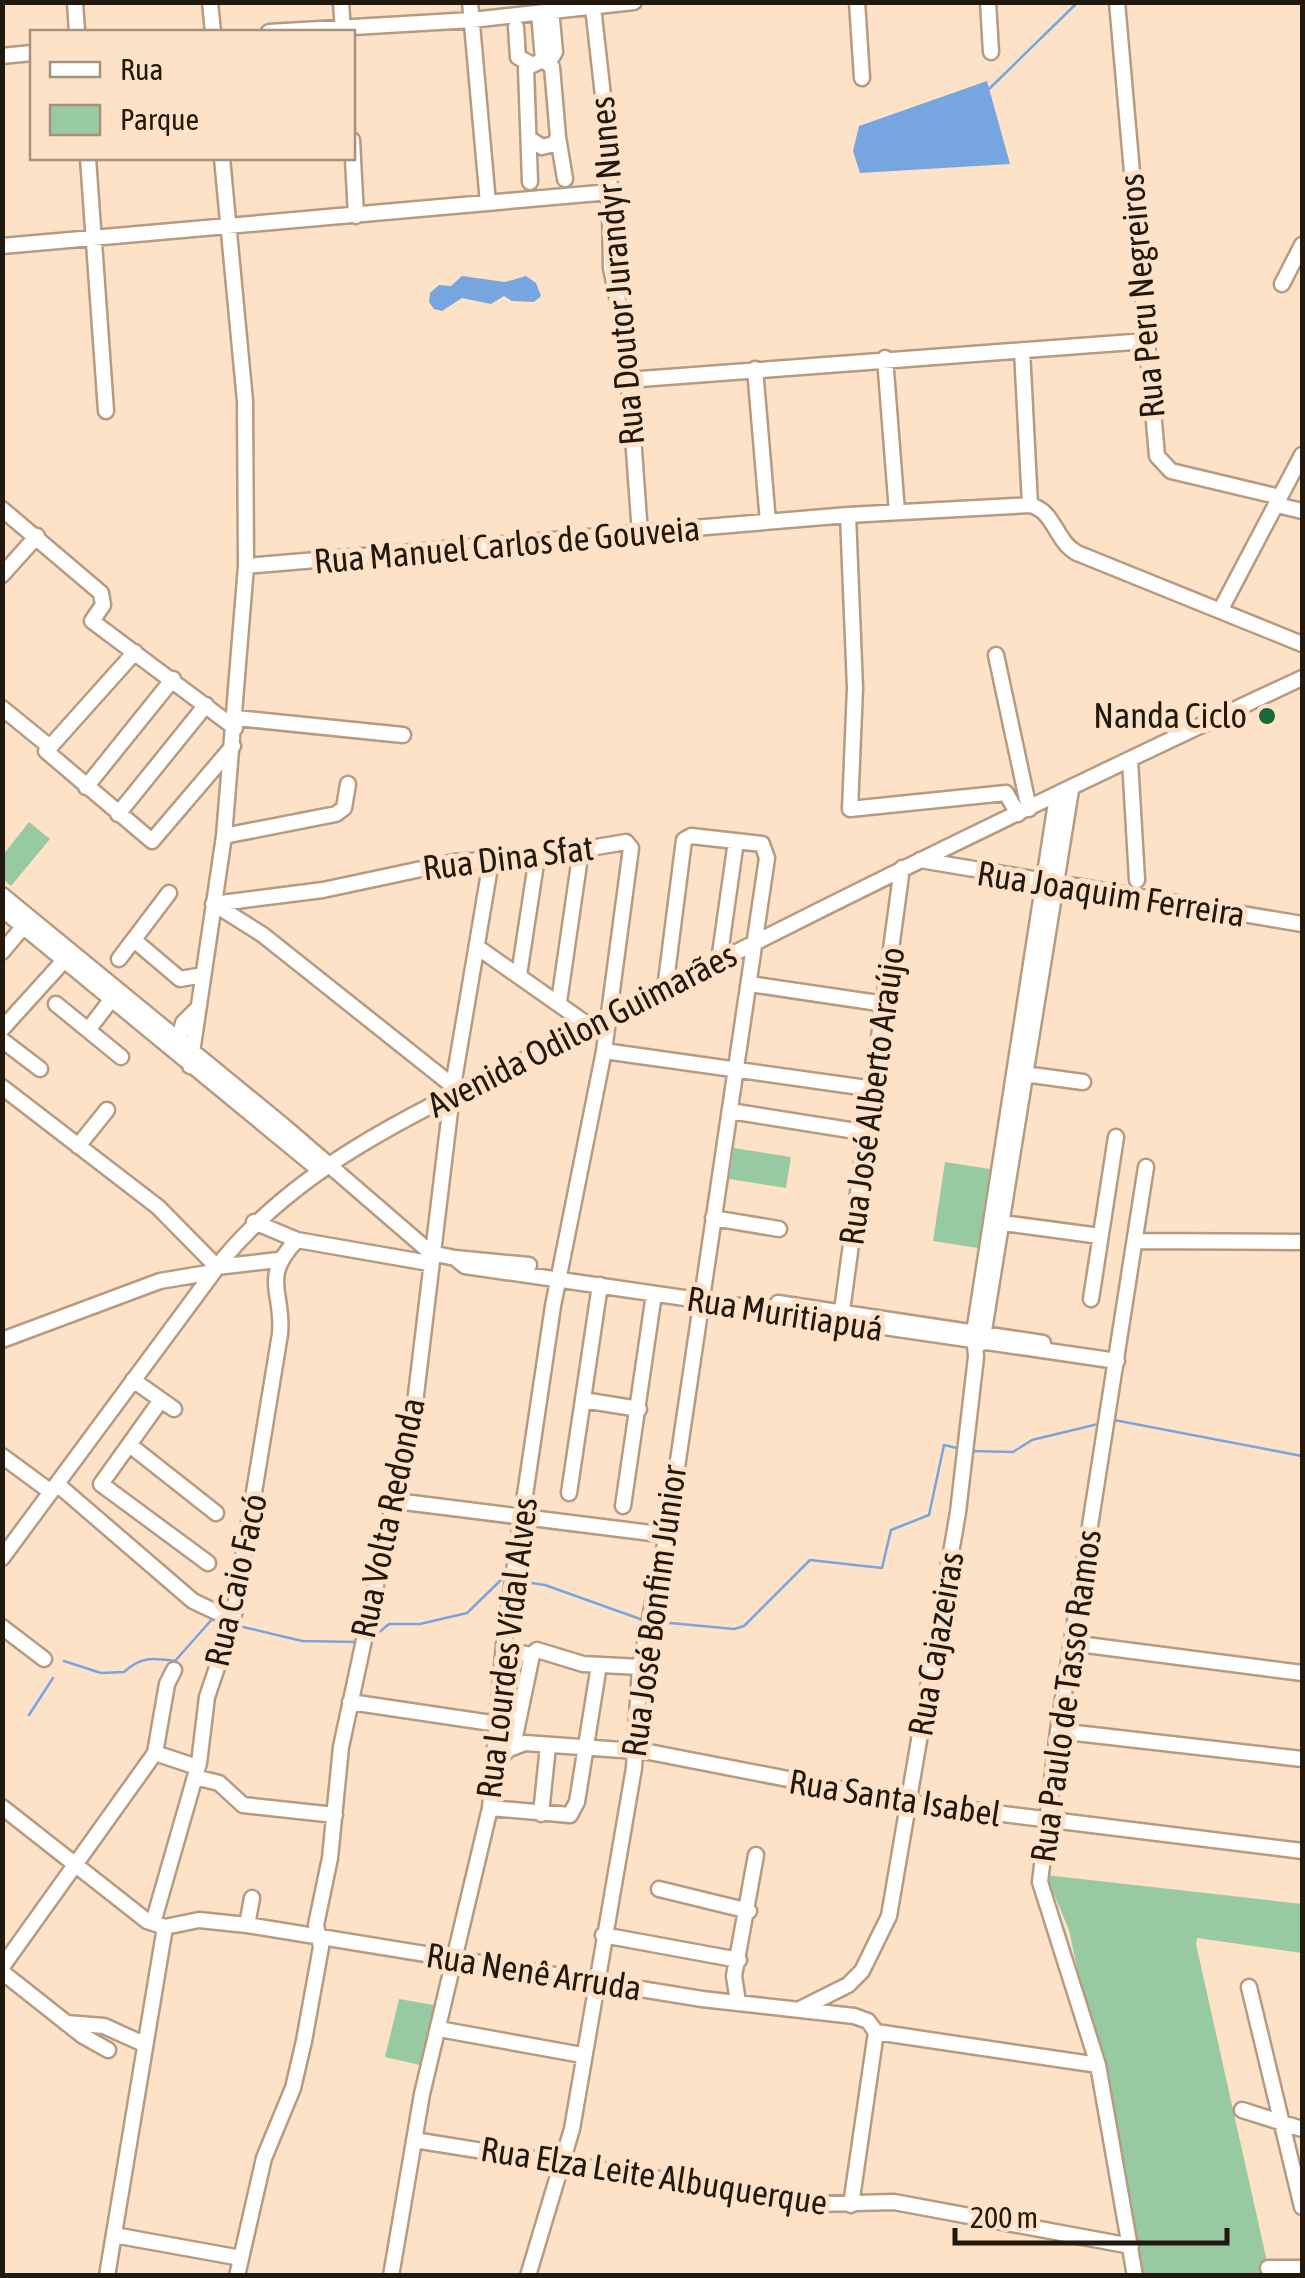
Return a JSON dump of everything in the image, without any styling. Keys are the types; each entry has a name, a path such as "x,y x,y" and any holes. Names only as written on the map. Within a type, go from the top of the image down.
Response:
{"street":[{"path":"75,2 78,30"},
{"path":"210,2 212,30"},
{"path":"341,2 342,30 546,16 634,2"},
{"path":"470,2 488,204"},
{"path":"857,2 862,78"},
{"path":"988,2 991,52"},
{"name":"Rua Peru Negreiros","path":"1117,2 1152,426 1161,463 1171,472 1278,501"},
{"name":"Rua Doutor Jurandyr Nunes","path":"597,5 610,192 610,268 623,316 640,534"},
{"path":"546,16 541,62 565,179"},
{"path":"516,27 518,57 541,62"},
{"path":"2,56 30,54"},
{"path":"530,182 526,72 541,62"},
{"path":"530,139 536,146 548,146 558,137"},
{"path":"88,160 106,411"},
{"path":"184,1054 183,1022 199,1006 224,836 246,566 245,401 222,160"},
{"path":"353,160 356,216"},
{"path":"2,246 610,192"},
{"path":"1282,284 1302,245"},
{"path":"627,380 1146,341"},
{"path":"1022,350 1030,505 1046,513 1066,546 1302,644"},
{"path":"885,358 897,512"},
{"path":"755,369 768,522"},
{"path":"1221,609 1302,455"},
{"path":"1278,501 1302,511"},
{"name":"Rua Manuel Carlos de Gouveia","path":"246,566 768,522 1030,505"},
{"path":"2,509 101,593 102,605 92,621 236,723 403,735"},
{"path":"848,516 854,688 850,808 1006,793 1024,811"},
{"path":"2,575 38,536"},
{"path":"135,652 46,752 152,841 234,746"},
{"path":"996,655 1024,811"},
{"path":"86,786 173,678"},
{"name":"Avenida Odilon Guimarães","path":"2,1558 254,1222 323,1165 452,1092 590,1027 902,868 1302,678"},
{"path":"118,814 206,705"},
{"path":"2,708 50,747"},
{"path":"1130,760 1137,880"},
{"path":"224,836 336,814 344,808 348,784"},
{"name":"Rua Cajazeiras","path":"802,2008 848,1985 872,1957 892,1902 958,1512 978,1343 1064,793"},
{"path":"665,989 683,843 691,836 736,841 718,961"},
{"name":"Rua José Bonfim Júnior","path":"528,2276 558,2162 572,2128 634,1751 640,1667 667,1535 750,984 768,858 760,843 736,841"},
{"name":"Rua Dina Sfat","path":"213,904 322,890 454,862 537,857 626,842 631,848 608,1018"},
{"path":"559,1002 580,850"},
{"path":"519,974 537,857"},
{"name":"Rua Volta Redonda","path":"237,2276 264,2158 294,2088 320,1947 316,1938 350,1702 396,1501 421,1363 452,1092 480,949 491,860"},
{"name":"Rua Joaquim Ferreira","path":"920,860 1302,924"},
{"name":"Rua José Alberto Araújo","path":"841,1318 902,868"},
{"name":"Rua Cajazeiras","path":"997,1222 1024,1074 1048,883"},
{"path":"118,959 170,893"},
{"path":"2,896 14,915 282,1131 430,1258"},
{"path":"213,904 263,935 452,1092"},
{"path":"2,952 14,915"},
{"path":"134,940 180,979 203,975"},
{"path":"480,949 590,1027"},
{"path":"67,956 111,1000 184,1054"},
{"path":"2,1029 67,956"},
{"path":"750,984 884,1004"},
{"path":"88,1030 111,1000"},
{"path":"56,1004 121,1056"},
{"name":"Rua Lourdes Vídal Alves","path":"391,2276 414,2140 490,1808 522,1515 608,1018"},
{"path":"2,1040 40,1069"},
{"path":"604,1051 874,1089"},
{"path":"1024,1074 1083,1082"},
{"path":"2,1087 158,1206 215,1270"},
{"path":"78,1146 107,1110"},
{"path":"730,1110 856,1131"},
{"path":"1091,1299 1116,1137"},
{"name":"Rua Paulo de Tasso Ramos","path":"1135,2276 1098,2065 1040,1882 1058,1731 1146,1167"},
{"path":"713,1218 779,1228"},
{"name":"Rua Muritiapuá","path":"254,1222 297,1240 456,1258 978,1343 1118,1357"},
{"path":"997,1222 1100,1236"},
{"path":"2,1340 160,1281 278,1260 297,1240"},
{"path":"1135,1241 1302,1242"},
{"name":"Rua Caio Facó","path":"107,2276 159,1925 196,1772 207,1696 233,1620 280,1334 280,1313 274,1300 278,1260"},
{"name":"Rua Muritiapuá","path":"561,1274 654,1294 700,1296"},
{"path":"569,1493 600,1285"},
{"path":"623,1506 654,1294"},
{"path":"133,1380 168,1404 101,1484 208,1563"},
{"path":"584,1400 638,1409"},
{"path":"130,1446 216,1514"},
{"path":"2,1456 54,1488 193,1601 233,1620"},
{"path":"396,1501 667,1535"},
{"path":"2,1627 44,1659"},
{"path":"1071,1644 1302,1672"},
{"path":"496,1762 513,1746 532,1655 537,1650 599,1666 640,1667"},
{"path":"506,1651 532,1655"},
{"path":"490,1808 567,1816 574,1810 599,1666"},
{"path":"108,2050 66,2023 2,1969 154,1753 174,1670"},
{"path":"350,1702 498,1724"},
{"path":"1058,1731 1302,1759"},
{"name":"Rua Santa Isabel","path":"513,1746 634,1751 906,1802 1302,1851"},
{"path":"541,1814 548,1746"},
{"path":"154,1753 219,1782 242,1805 335,1816"},
{"path":"2,1807 159,1925"},
{"path":"738,2002 734,1982 756,1856"},
{"path":"659,1889 749,1911"},
{"path":"247,1925 252,1898"},
{"name":"Rua Nenê Arruda","path":"159,1925 198,1920 247,1925 595,1982 860,2017 876,2032 1098,2065"},
{"path":"603,1935 739,1960"},
{"path":"1249,1986 1302,2207"},
{"path":"66,2023 94,2023 144,2044"},
{"path":"440,2029 582,2055"},
{"path":"851,2205 876,2032"},
{"path":"1242,2110 1302,2129"},
{"name":"Rua Elza Leite Albuquerque","path":"414,2140 816,2204 886,2201 1130,2246"},
{"path":"114,2235 241,2258"},
{"path":"1268,2268 1302,2268"}],"green space":[{"path":"29,822 50,839 11,886 3,879 3,855"},
{"path":"734,1148 791,1157 786,1188 729,1179"},
{"path":"945,1162 990,1169 978,1248 933,1241"},
{"path":"1046,1875 1302,1904 1302,1953 1197,1938 1196,1944 1270,2275 1142,2275 1069,1930"},
{"path":"399,1999 440,2006 424,2066 385,2057"}],"water":[{"path":"987,81 1010,164 860,173 853,151 859,126"},
{"path":"462,276 505,282 526,276 536,283 541,296 534,302 512,301 504,296 491,304 462,298 442,311 434,309 429,302 430,293 439,285 451,286"}],"waterway":[{"path":"989,89 1078,2"},
{"path":"1114,1420 1302,1456"},
{"path":"971,1451 1013,1452 1032,1440 1098,1424"},
{"path":"660,1622 734,1629 744,1626 810,1560 882,1568 891,1530 929,1515 944,1445 957,1448"},
{"path":"371,1639 389,1624 420,1624 467,1613 502,1579 507,1580"},
{"path":"518,1581 545,1585 643,1620"},
{"path":"64,1661 101,1673 124,1672 148,1659 175,1661 214,1617"},
{"path":"239,1626 302,1641 357,1642"},
{"path":"29,1715 53,1678"}],"place":[{"name":"Nanda Ciclo","path":"1267,716"}]}
